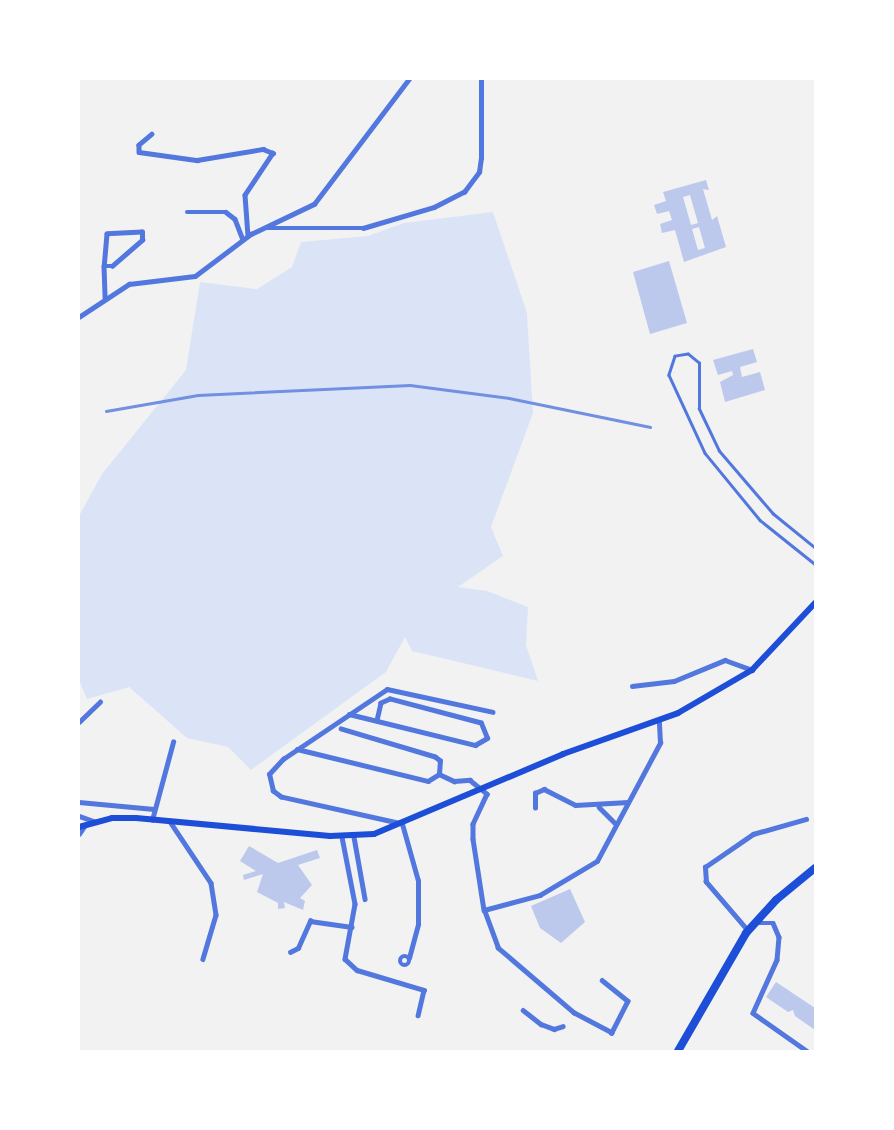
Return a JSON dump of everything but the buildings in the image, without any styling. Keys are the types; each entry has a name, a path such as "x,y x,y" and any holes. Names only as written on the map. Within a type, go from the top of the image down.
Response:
{"main road":[{"path":"82,826 96,822 152,820 354,837 402,824 563,754 659,722 752,670 814,608"},
{"path":"678,1051 748,931 815,868"}],"street":[{"path":"79,317 105,298 129,284 195,276 248,236 319,198 409,79"},
{"path":"265,228 363,228 434,207 464,192 479,172 482,158 481,79"},
{"path":"152,134 139,145 139,152 197,160 263,149 273,153 245,195 248,236"},
{"path":"186,212 226,212 235,219 243,240"},
{"path":"104,266 112,266 142,240 142,232 107,234 104,266 105,298"},
{"path":"632,686 674,681 725,660 752,670"},
{"path":"409,958 418,924 418,890 413,852 402,824 277,794 268,782 269,774 297,749 392,688 493,712"},
{"path":"349,714 377,721 475,745 487,738 481,722 390,699 381,703 377,721"},
{"path":"79,722 100,702"},
{"path":"484,910 528,900 582,873 597,861 660,743 659,722"},
{"path":"297,749 428,781 438,774 440,761 435,757 341,729"},
{"path":"152,820 173,742"},
{"path":"438,774 454,781 470,780 487,794 473,832 484,910 498,948 574,1013 612,1033 628,1001 602,980"},
{"path":"536,808 535,793 544,789 575,805 597,807 628,802"},
{"path":"79,802 154,809"},
{"path":"597,807 616,824"},
{"path":"79,816 96,822"},
{"path":"748,931 706,882 705,867 753,834 806,819"},
{"path":"171,823 211,882 216,915 203,959"},
{"path":"79,834 82,826"},
{"path":"342,837 355,904 345,959 357,970 424,990 418,1014"},
{"path":"354,837 365,899"},
{"path":"290,952 298,948 310,921 352,927"},
{"path":"757,923 773,923 779,937 777,960 753,1013 807,1051"},
{"path":"523,1010 541,1024 554,1029 563,1026"}],"lane":[{"path":"815,548 772,514 719,451 699,409 697,360 678,355 668,368 696,440 720,473 773,533 815,564"}],"shaded area":[{"path":"493,212 527,313 533,413 491,527 503,556 458,587 487,591 528,607 526,645 538,681 412,651 405,637 386,672 251,770 228,747 187,738 129,687 87,699 79,680 79,516 102,474 186,370 200,282 257,289 292,267 301,242 368,236 404,223"}],"railway":[{"path":"106,411 198,395 410,385 509,398 650,427"}]}
